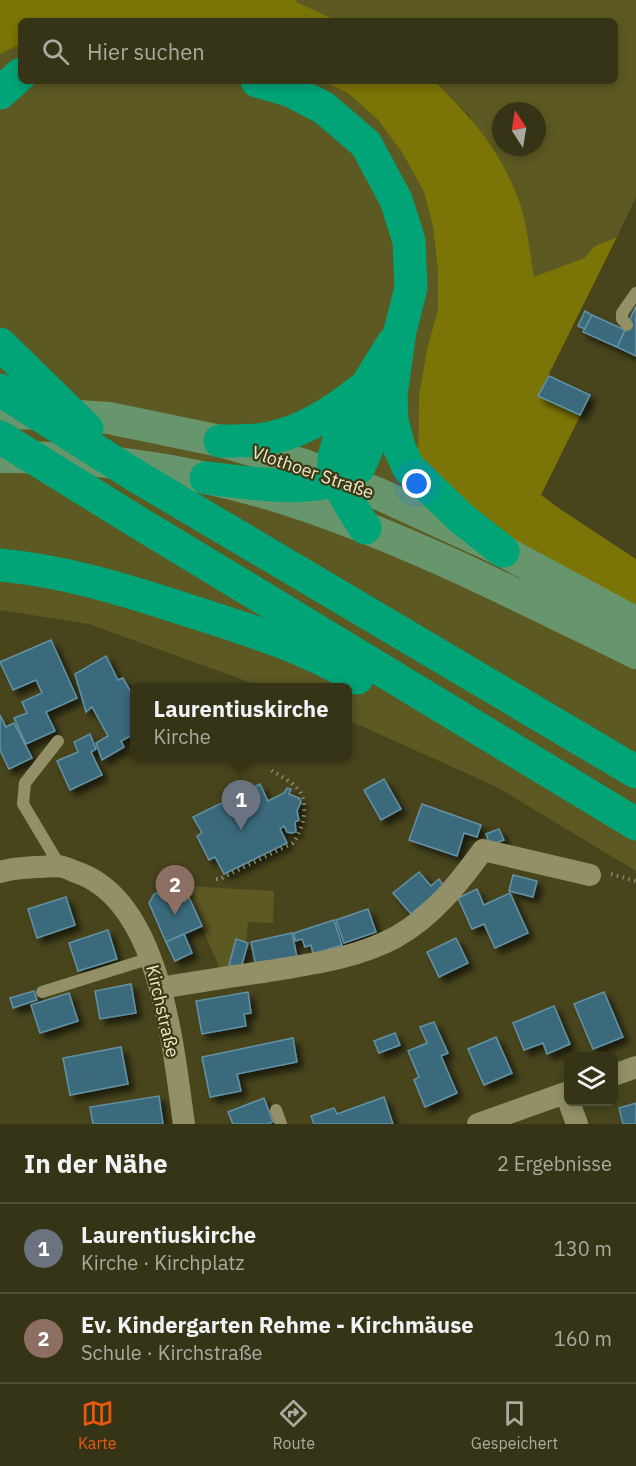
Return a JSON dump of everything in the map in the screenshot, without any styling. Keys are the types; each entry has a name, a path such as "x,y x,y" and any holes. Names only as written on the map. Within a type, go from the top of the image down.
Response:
{"highway":[{"path":"0,69 18,63"},
{"path":"0,93 18,77"},
{"path":"206,478 295,486 351,475 359,467 379,390 400,331 411,288 409,241 396,200 366,144 324,108 289,90 268,84"},
{"path":"0,344 136,476"},
{"path":"0,390 136,476 636,772"},
{"path":"220,441 259,440 296,430 379,390"},
{"path":"379,390 408,468 461,518 503,551"},
{"path":"0,437 636,824"},
{"path":"337,478 365,528"},
{"path":"0,565 104,583 232,624 334,665 479,750 560,777"}],"main road":[{"name":"Vlothoer Straße","path":"0,413 110,418 220,441 304,465 379,494 503,551 636,623"},
{"name":"Vlothoer Straße","path":"0,457 33,457 148,467 206,478 293,501 365,528 473,575 636,653"}],"street":[{"path":"160,988 321,963 368,950 397,936 427,915 451,891 483,850 590,875"},
{"path":"0,872 10,868 60,866"},
{"name":"Kirchstraße","path":"60,866 90,876 113,894 122,905 151,958 160,988 173,1052 184,1124"},
{"path":"618,1074 636,1067"},
{"path":"478,1124 564,1098"},
{"path":"571,1106 577,1124"}],"lane":[{"path":"627,325 622,319 622,313 636,293"},
{"path":"58,741 25,783 22,804 60,866"},
{"path":"42,992 151,958"},
{"path":"276,1110 281,1124"}],"path":[{"path":"216,879 293,843 299,834 304,806 302,796 298,788 271,770"}],"shaded area":[{"path":"0,0 297,0 296,2 331,18 18,18 18,45 0,54"},
{"path":"297,0 636,0 636,197 617,237 595,246 584,258 534,278 519,202 492,156 546,156 546,102 492,102 492,155 468,114 436,84 618,84 618,18 331,18 295,2"},
{"path":"18,45 18,84 328,84 348,93 378,120 403,154 424,192 433,227 438,272 438,309 427,349 419,396 418,459 636,615 636,871 497,787 352,722 352,683 252,683 89,624 0,610 0,54"},
{"path":"328,84 437,84 462,109 492,147 492,156 498,156 511,182 522,210 534,277 584,258 595,246 617,237 538,396 580,416 541,495 636,559 636,615 483,521 418,459 419,396 427,349 438,309 438,272 433,227 424,192 403,154 378,120 348,93"},
{"path":"184,881 186,886 274,891 273,923 248,922 246,942 236,940 229,967 220,969 182,882"}],"building":[{"path":"636,306 636,356 617,347"},
{"path":"585,311 592,315 585,329 578,326"},
{"path":"592,315 625,330 617,347 583,332"},
{"path":"549,376 590,395 580,415 538,396"},
{"path":"51,640 77,698 46,712 55,731 26,744 14,718 27,713 22,702 42,693 36,680 13,690 0,662"},
{"path":"106,656 118,680 123,678 130,691 130,736 121,741 124,747 102,760 96,743 108,736 92,707 86,712 75,674"},
{"path":"0,715 6,727 14,723 32,758 9,769 0,750"},
{"path":"90,734 96,749 91,752 102,775 70,790 57,761 78,752 74,742"},
{"path":"384,779 401,809 381,820 364,790"},
{"path":"260,784 268,801 284,793 287,788 291,789 289,794 299,798 301,802 297,811 299,820 295,822 296,832 287,832 284,826 280,829 287,843 224,874 215,857 209,860 197,836 202,833 193,817"},
{"path":"422,804 481,825 477,837 464,833 457,856 409,840"},
{"path":"499,829 504,840 490,845 486,834"},
{"path":"419,872 431,886 439,879 444,886 411,914 393,893"},
{"path":"513,875 537,881 533,897 509,891"},
{"path":"182,882 202,926 166,942 149,903 154,894"},
{"path":"477,889 484,905 510,893 528,933 495,948 484,924 472,929 458,898"},
{"path":"66,897 75,925 37,938 28,909"},
{"path":"368,909 376,932 344,943 336,920"},
{"path":"334,920 342,945 313,954 311,945 305,947 302,939 295,941 294,933"},
{"path":"108,930 117,959 78,971 69,943"},
{"path":"292,933 297,957 256,966 251,942"},
{"path":"184,934 192,953 175,961 166,942"},
{"path":"456,938 468,963 439,977 427,952"},
{"path":"236,939 248,943 241,968 229,965"},
{"path":"131,984 136,1013 100,1019 95,991"},
{"path":"34,991 37,1000 13,1008 10,998"},
{"path":"248,992 251,1013 244,1014 246,1026 202,1034 196,1001"},
{"path":"604,992 623,1037 593,1049 574,1004"},
{"path":"69,993 78,1021 40,1033 31,1005"},
{"path":"554,1006 570,1044 547,1054 543,1043 524,1050 513,1023"},
{"path":"434,1022 448,1053 441,1056 457,1093 425,1107 414,1080 419,1077 408,1051 427,1043 420,1027"},
{"path":"395,1033 400,1045 379,1053 374,1041"},
{"path":"496,1037 512,1073 484,1085 468,1049"},
{"path":"293,1038 297,1062 237,1074 241,1091 210,1097 202,1057"},
{"path":"121,1047 128,1084 70,1095 63,1058"},
{"path":"159,1096 163,1124 93,1124 90,1107"},
{"path":"384,1097 393,1124 314,1124 311,1116 334,1108 337,1114"},
{"path":"264,1098 273,1122 233,1124 228,1112"},
{"path":"636,1103 636,1124 623,1124 619,1108"}],"place":[{"name":"Laurentiuskirche","path":"241,830"},
{"name":"Ev. Kindergarten Rehme - Kirchmäuse","path":"175,915"}]}
